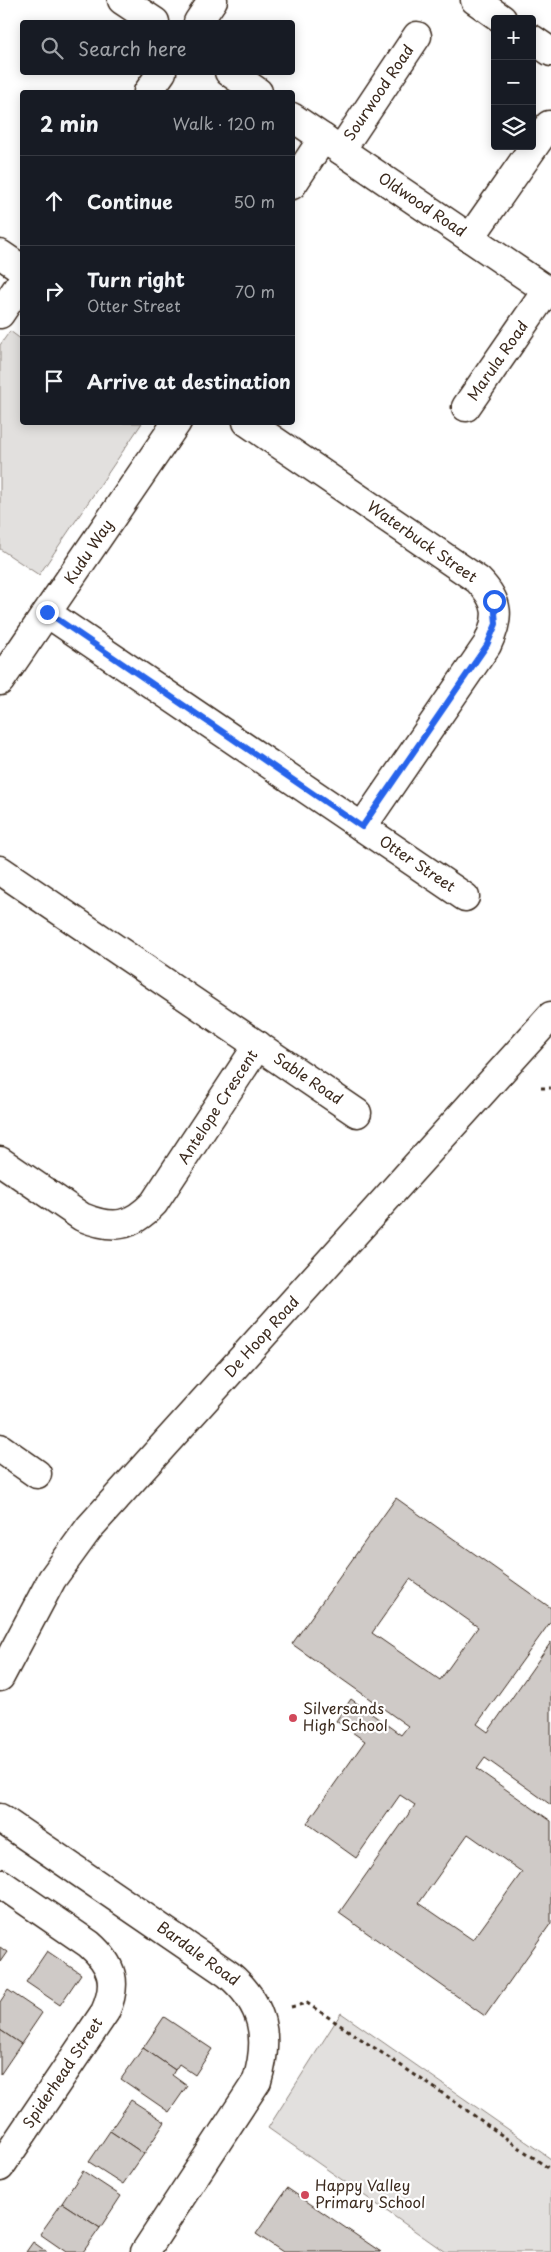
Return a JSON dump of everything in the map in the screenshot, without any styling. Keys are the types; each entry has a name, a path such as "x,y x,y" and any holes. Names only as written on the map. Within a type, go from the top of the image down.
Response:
{"street":[{"path":"122,0 152,20"},
{"path":"199,20 213,0"},
{"path":"475,0 496,15"},
{"name":"Sourwood Road","path":"295,182 332,144 417,36"},
{"path":"536,42 551,52"},
{"path":"149,90 160,75"},
{"path":"233,75 255,90"},
{"name":"Oldwood Road","path":"295,118 549,291"},
{"path":"470,238 548,125"},
{"path":"0,254 20,268"},
{"path":"0,314 20,284"},
{"name":"Marula Road","path":"466,407 549,291"},
{"name":"Kudu Way","path":"0,681 175,425"},
{"name":"Waterbuck Street","path":"251,425 478,580 494,601 496,624 487,645 362,827"},
{"name":"Otter Street","path":"47,612 464,897"},
{"name":"Antelope Crescent","path":"0,870 258,1045 154,1203 136,1219 124,1224 98,1224 82,1217 0,1160"},
{"name":"De Hoop Road","path":"0,1677 52,1579 78,1540 551,1016"},
{"name":"Sable Road","path":"258,1045 357,1113"},
{"path":"0,1448 37,1474"},
{"name":"Bardale Road","path":"0,1818 228,1974 242,1985 260,2015 264,2037 264,2052 257,2081 146,2252"},
{"name":"Spiderhead Street","path":"0,1882 89,1944 108,1965 112,1975 110,2000 105,2012 0,2167"}],"path":[{"path":"541,1088 551,1088"},
{"path":"283,2010 307,2003 445,2095 551,2170"}],"shaded area":[{"path":"10,331 20,338 20,425 141,425 39,575 0,549 0,345"},
{"path":"341,2013 551,2159 551,2252 445,2252 268,2128"}],"building":[{"path":"396,1498 551,1608 551,1621 477,1724 488,1732 551,1642 551,1805 485,1758 477,1769 551,1821 551,1923 485,2016 339,1913 415,1805 400,1795 356,1858 307,1823 365,1741 336,1721 351,1699 401,1735 408,1726 292,1644","holes":["410,1579 478,1627 440,1680 372,1633","468,1834 522,1872 473,1940 419,1903"]},
{"path":"0,1947 7,1952 0,1962"},
{"path":"47,1951 81,1974 60,2005 26,1982"},
{"path":"8,1990 42,2013 21,2044 0,2030 0,2002"},
{"path":"164,2017 212,2049 195,2075 179,2064 175,2070 143,2048"},
{"path":"0,2030 21,2044 0,2075"},
{"path":"143,2048 175,2070 172,2075 187,2086 169,2112 121,2079"},
{"path":"131,2100 165,2122 144,2154 110,2131"},
{"path":"110,2131 144,2154 123,2184 89,2162"},
{"path":"83,2171 121,2196 100,2228 62,2203"},
{"path":"287,2188 381,2252 283,2252 256,2234"},
{"path":"62,2203 100,2228 83,2252 66,2252 40,2234"},
{"path":"33,2242 47,2252 26,2252"}],"place":[{"name":"Silversands High School","path":"293,1718"},
{"name":"Happy Valley Primary School","path":"305,2195"}],"route":[{"path":"47,612 362,827 487,645 496,624 497,617 494,601"}]}
